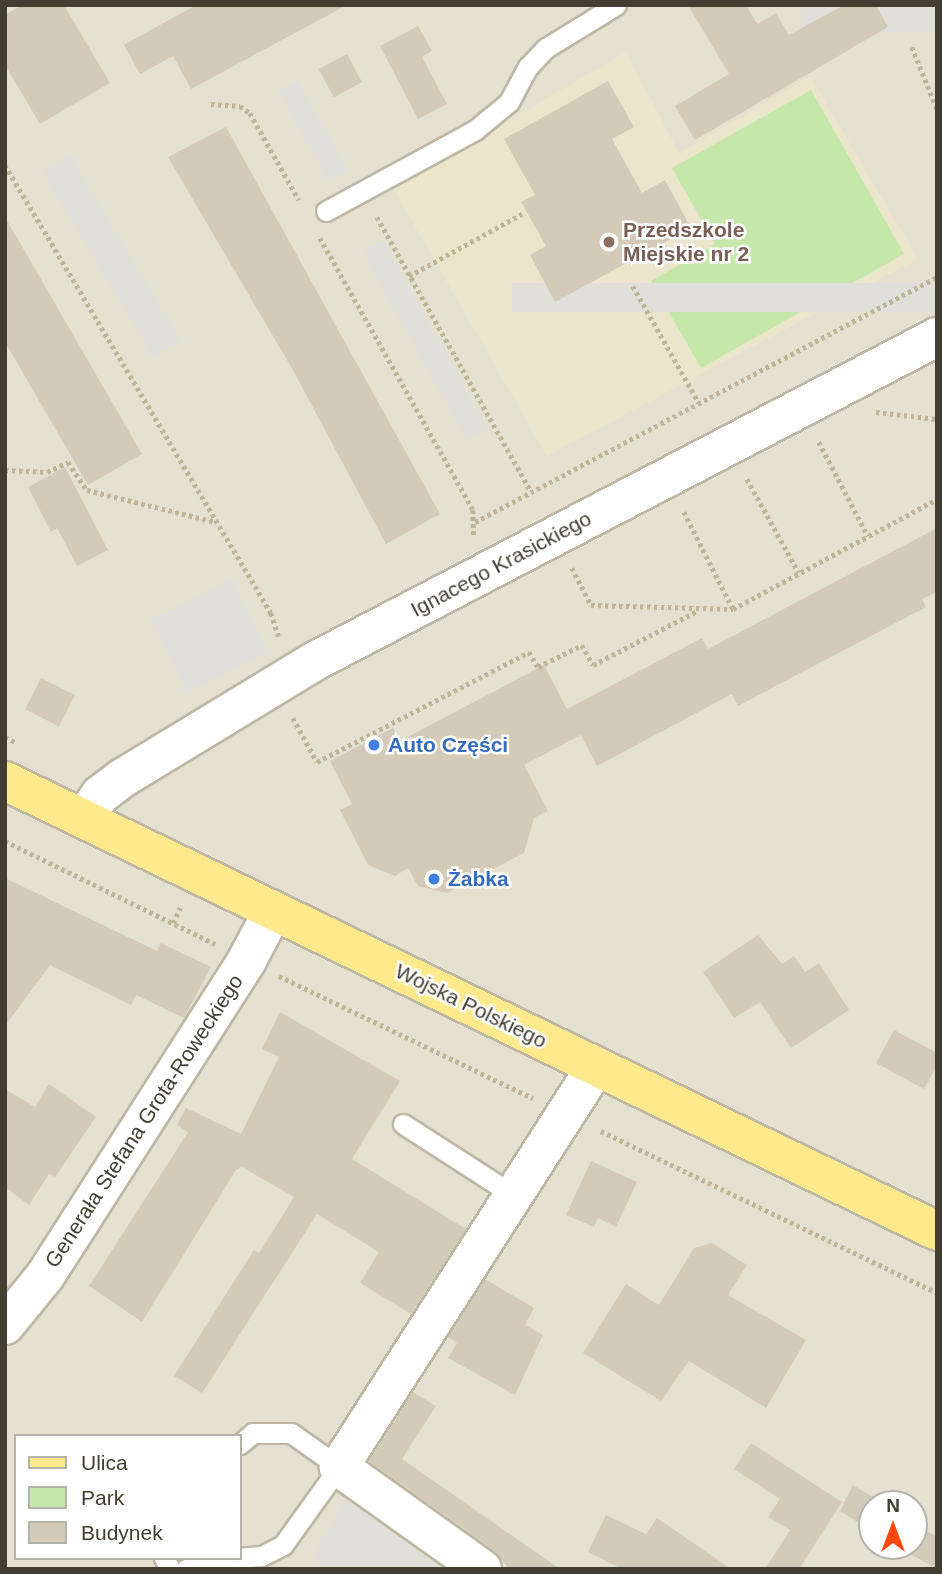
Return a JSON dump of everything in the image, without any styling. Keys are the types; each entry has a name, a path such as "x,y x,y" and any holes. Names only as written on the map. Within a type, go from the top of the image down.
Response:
{"main road":[{"name":"Wojska Polskiego","path":"5,781 937,1231"}],"street":[{"name":"Ignacego Krasickiego","path":"84,818 100,795 121,779 317,660 937,337"},
{"name":"Generała Stefana Grota-Roweckiego","path":"5,1325 45,1276 247,960 273,911"},
{"path":"482,1569 339,1467 596,1066"}],"lane":[{"path":"326,211 475,131 509,103 528,67 546,48 616,5"},
{"path":"403,1124 513,1195"},
{"path":"242,1442 253,1433 291,1433 339,1467 283,1545 261,1556 242,1558"},
{"path":"186,1569 223,1560"}],"path":[{"path":"912,47 937,109"},
{"path":"211,104 240,106 250,113 304,209"},
{"path":"5,166 271,613 278,648"},
{"path":"363,191 531,491"},
{"path":"409,276 522,214"},
{"path":"317,233 475,522 470,545"},
{"path":"475,522 937,277"},
{"path":"633,286 699,403"},
{"path":"868,412 937,419"},
{"path":"813,432 868,536"},
{"path":"5,470 47,472 68,462 87,490 215,522"},
{"path":"741,469 799,573"},
{"path":"567,559 591,605 733,609 937,499"},
{"path":"679,502 733,609"},
{"path":"288,708 317,762 529,652 538,667 582,645 593,665 699,610"},
{"path":"5,841 937,1293"},
{"path":"173,923 180,908"}],"shaded area":[{"path":"5,5 937,5 937,1569 5,1569"},
{"path":"801,8 937,8 937,32 801,32"},
{"path":"626,52 679,153 810,76 918,259 547,456 393,188"},
{"path":"298,81 347,170 328,181 279,92"},
{"path":"69,155 181,341 153,357 42,171"},
{"path":"383,240 488,429 467,441 362,252"},
{"path":"512,283 937,283 937,312 512,312"},
{"path":"231,579 268,652 187,693 150,620"},
{"path":"345,1499 442,1569 320,1569 314,1553"}],"green space":[{"path":"811,90 904,254 701,368 651,281 715,244 672,168"}],"building":[{"path":"22,5 64,5 110,83 40,124 5,65 5,15"},
{"path":"196,5 347,5 191,89 173,56 140,74 124,45"},
{"path":"688,5 746,5 757,24 776,13 789,35 844,5 876,5 888,27 695,140 675,106 729,74"},
{"path":"418,26 432,51 422,57 447,104 418,119 380,46"},
{"path":"347,54 362,82 334,97 319,69"},
{"path":"608,81 634,127 612,139 642,193 665,180 691,228 555,302 530,255 546,246 521,202 535,195 504,139"},
{"path":"226,127 440,514 386,544 294,372 168,157"},
{"path":"5,217 142,454 88,485 5,342"},
{"path":"65,467 108,550 77,566 57,528 51,532 28,487"},
{"path":"937,528 937,592 922,599 926,607 738,706 732,694 597,766 581,735 524,765 548,811 534,818 524,853 447,893 418,886 408,868 395,876 368,865 340,810 352,804 330,761 393,728 400,741 544,665 567,709 702,638 708,649"},
{"path":"41,678 75,695 59,726 25,709"},
{"path":"5,878 157,951 161,943 211,967 184,1018 136,995 131,1005 50,965 5,1026"},
{"path":"758,935 782,964 794,956 805,972 819,963 849,1010 791,1048 760,1002 734,1018 703,972"},
{"path":"280,1012 400,1081 352,1159 466,1229 411,1314 360,1283 379,1252 317,1214 202,1393 174,1376 254,1250 259,1253 294,1197 242,1167 236,1170 142,1322 89,1286 188,1132 177,1125 186,1108 241,1134 279,1057 262,1049"},
{"path":"894,1030 937,1053 937,1066 924,1089 876,1063"},
{"path":"49,1084 96,1117 55,1177 49,1174 29,1205 5,1187 5,1089 35,1107"},
{"path":"591,1161 637,1182 616,1227 598,1218 594,1227 566,1215"},
{"path":"712,1243 747,1265 728,1295 806,1340 766,1408 689,1361 661,1401 583,1353 626,1284 659,1305 694,1248"},
{"path":"485,1279 534,1308 525,1325 543,1335 515,1395 448,1358 457,1343 448,1337"},
{"path":"413,1392 436,1406 402,1459 560,1569 509,1569 495,1551 369,1461"},
{"path":"751,1443 842,1502 799,1569 765,1569 790,1530 768,1517 780,1499 734,1469"},
{"path":"853,1485 861,1490 858,1490 858,1522 840,1511"},
{"path":"606,1515 646,1534 657,1518 731,1569 622,1569 588,1552"},
{"path":"928,1532 937,1537 937,1569 921,1560 928,1560"}],"place":[{"name":"Przedszkole Miejskie nr 2","path":"609,242"},
{"name":"Auto Części","path":"374,745"},
{"name":"Żabka","path":"434,879"}]}
